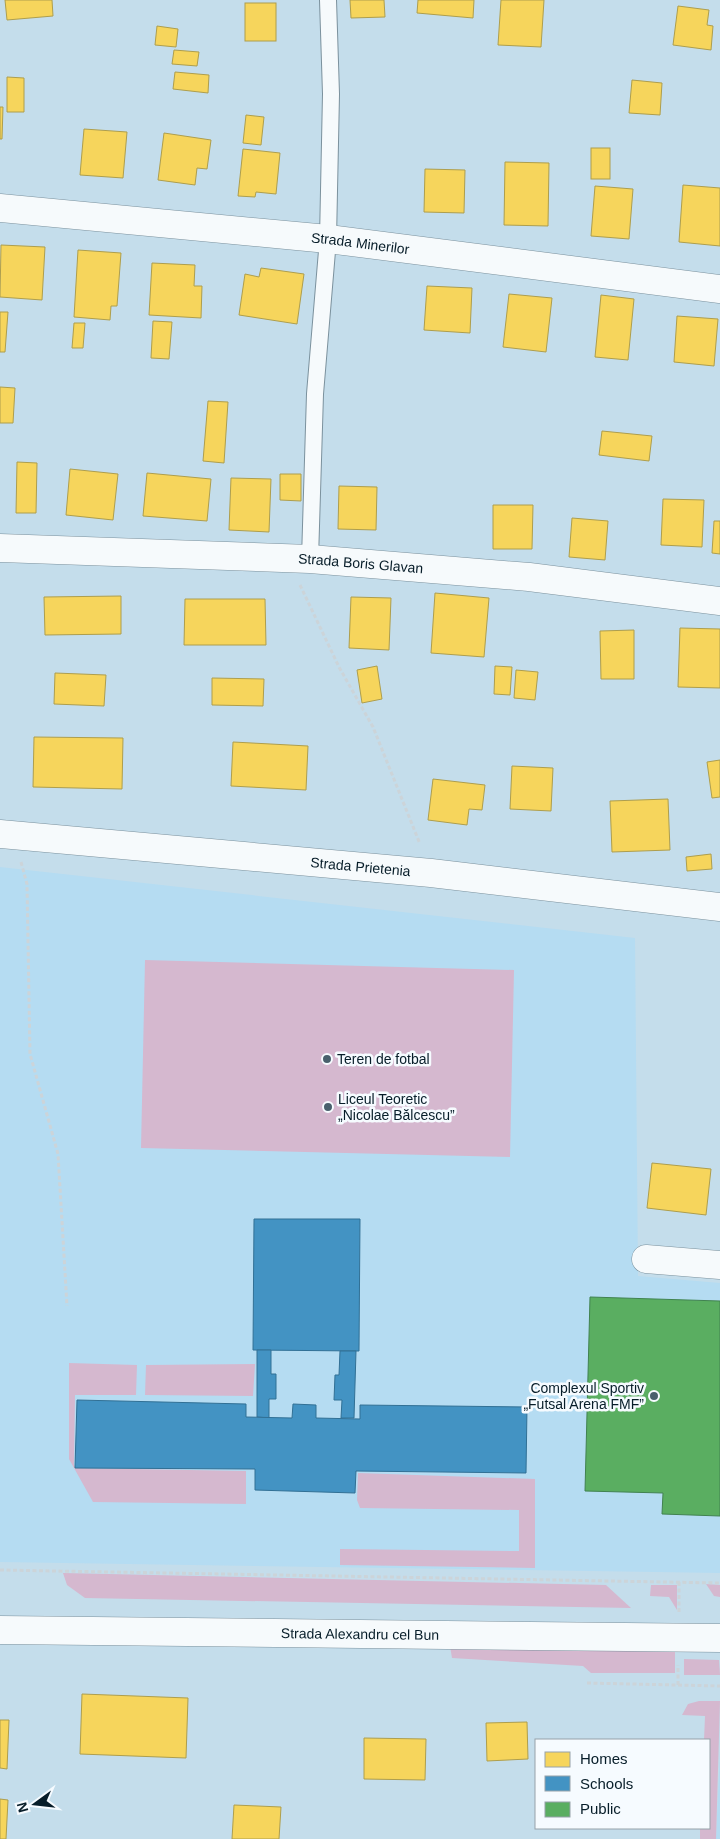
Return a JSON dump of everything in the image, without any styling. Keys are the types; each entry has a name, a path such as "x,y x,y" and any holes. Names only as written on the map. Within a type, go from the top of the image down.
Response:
{"street":[{"name":"Strada Minerilor","path":"0,208 328,239 720,289"},
{"name":"Strada Boris Glavan","path":"0,548 300,559 529,577 720,601"},
{"name":"Strada Prietenia","path":"8,844 431,873 720,907"},
{"path":"646,1259 720,1264"},
{"name":"Strada Alexandru cel Bun","path":"0,1630 720,1638"}],"lane":[{"path":"300,559 328,239 331,94 328,0"}],"path":[{"path":"300,559 312,613 339,667 373,726 431,873"},
{"path":"8,844 27,884 30,1054 58,1154 67,1306"},
{"path":"0,1570 720,1583"},
{"path":"587,1683 720,1686"}],"shaded area":[{"name":"Liceul Teoretic „Nicolae Bălcescu”","path":"0,867 635,938 638,1276 720,1283 720,1573 0,1562"},
{"name":"Teren de fotbal","path":"145,960 514,970 510,1157 141,1148"},
{"path":"69,1363 137,1365 136,1395 75,1395 74,1465 76,1468 246,1471 246,1504 93,1502 69,1459"},
{"path":"255,1364 253,1396 145,1395 146,1365"},
{"path":"358,1473 535,1479 535,1568 340,1565 340,1549 519,1551 519,1510 360,1508 357,1500"},
{"path":"63,1573 606,1585 631,1608 85,1598 67,1585"},
{"path":"706,1584 720,1585 720,1597 714,1596"},
{"path":"651,1585 677,1585 677,1610 669,1597 650,1596"},
{"path":"450,1646 675,1650 675,1673 591,1673 583,1666 452,1658"},
{"path":"684,1659 719,1660 720,1675 684,1675"},
{"path":"699,1701 720,1701 716,1839 700,1839 700,1829 710,1829 710,1739 704,1739 705,1716 682,1715 688,1704"},
{"path":"720,1752 720,1839 716,1839"}],"building: Homes":[{"path":"5,0 52,0 53,16 7,20"},
{"path":"350,0 384,0 385,17 351,18"},
{"path":"418,0 474,0 473,18 417,13"},
{"path":"501,0 544,0 541,47 498,45"},
{"path":"245,3 276,3 276,41 245,41"},
{"path":"678,6 709,10 707,25 713,26 711,50 673,45"},
{"path":"157,26 178,29 176,47 155,45"},
{"path":"174,50 199,52 197,66 172,64"},
{"path":"175,72 209,75 208,93 173,89"},
{"path":"7,77 24,78 24,112 7,112"},
{"path":"632,80 662,83 660,115 629,113"},
{"path":"0,107 3,107 2,139 0,139"},
{"path":"246,115 264,117 261,145 243,143"},
{"path":"84,129 127,132 123,178 80,175"},
{"path":"164,133 211,140 207,169 197,168 195,185 158,180"},
{"path":"591,148 610,148 610,179 591,179"},
{"path":"243,149 280,153 276,194 256,192 255,197 238,196"},
{"path":"505,162 549,163 548,226 504,225"},
{"path":"425,169 465,170 464,213 424,212"},
{"path":"683,185 720,188 720,246 679,242"},
{"path":"595,186 633,189 629,239 591,236"},
{"path":"1,245 45,247 42,300 0,297"},
{"path":"78,250 121,253 117,306 111,306 110,320 74,317"},
{"path":"152,263 195,265 194,286 202,286 201,318 149,315"},
{"path":"261,268 304,274 297,324 239,315 245,274 259,277"},
{"path":"427,286 472,288 470,333 424,330"},
{"path":"509,294 552,298 546,352 503,347"},
{"path":"601,295 634,299 628,360 595,357"},
{"path":"0,312 8,312 5,352 0,352"},
{"path":"677,316 718,319 714,366 674,362"},
{"path":"153,321 172,322 169,359 151,358"},
{"path":"74,323 85,323 83,348 72,348"},
{"path":"0,387 15,388 13,423 0,423"},
{"path":"208,401 228,402 224,463 203,461"},
{"path":"602,431 652,436 649,461 599,455"},
{"path":"17,462 37,463 36,513 16,513"},
{"path":"70,469 118,474 113,520 66,515"},
{"path":"147,473 211,479 207,521 143,516"},
{"path":"280,474 301,474 301,501 280,500"},
{"path":"231,478 271,479 269,532 229,530"},
{"path":"339,486 377,487 376,530 338,529"},
{"path":"663,499 704,500 702,547 661,545"},
{"path":"493,505 533,505 532,549 493,549"},
{"path":"572,518 608,521 605,560 569,557"},
{"path":"714,521 720,521 720,554 712,553"},
{"path":"435,593 489,598 484,657 431,653"},
{"path":"121,596 121,634 45,635 44,597"},
{"path":"351,597 391,598 389,650 349,648"},
{"path":"185,599 265,599 266,645 184,645"},
{"path":"680,628 720,629 720,688 678,687"},
{"path":"634,630 634,679 601,679 600,631"},
{"path":"377,666 382,699 362,703 357,670"},
{"path":"495,666 512,667 510,695 494,694"},
{"path":"516,670 538,672 535,700 514,698"},
{"path":"55,673 106,675 104,706 54,704"},
{"path":"212,678 264,679 263,706 212,705"},
{"path":"34,737 123,738 122,789 33,787"},
{"path":"233,742 308,746 306,790 231,786"},
{"path":"720,760 720,797 712,798 707,762"},
{"path":"512,766 553,768 551,811 510,809"},
{"path":"433,779 485,785 482,810 469,809 467,825 428,820"},
{"path":"668,799 670,850 612,852 610,801"},
{"path":"711,854 712,869 687,871 686,857"},
{"path":"652,1163 711,1169 706,1215 647,1208"},
{"path":"82,1694 188,1698 186,1758 80,1754"},
{"path":"0,1720 9,1720 7,1769 0,1768"},
{"path":"527,1722 528,1759 487,1761 486,1723"},
{"path":"364,1738 426,1739 425,1780 364,1779"},
{"path":"0,1799 8,1800 6,1839 0,1839"},
{"path":"234,1805 281,1807 279,1839 232,1839"}],"building: Schools":[{"path":"254,1219 360,1219 359,1351 253,1350"},
{"path":"257,1350 271,1350 271,1374 276,1374 276,1399 269,1399 269,1418 257,1417"},
{"path":"340,1351 356,1351 354,1418 341,1418 342,1400 334,1400 335,1375 339,1375"},
{"path":"77,1400 246,1404 246,1417 292,1418 293,1404 316,1405 316,1418 360,1419 360,1405 527,1407 526,1473 356,1471 355,1493 255,1490 255,1469 75,1468"}],"building: Public":[{"name":"Complexul Sportiv „Futsal Arena FMF”","path":"590,1297 720,1301 720,1516 662,1514 663,1493 585,1491"}],"place":[{"name":"Teren de fotbal","path":"327,1059"},
{"name":"Liceul Teoretic „Nicolae Bălcescu”","path":"328,1107"},
{"name":"Complexul Sportiv „Futsal Arena FMF”","path":"654,1396"}]}
